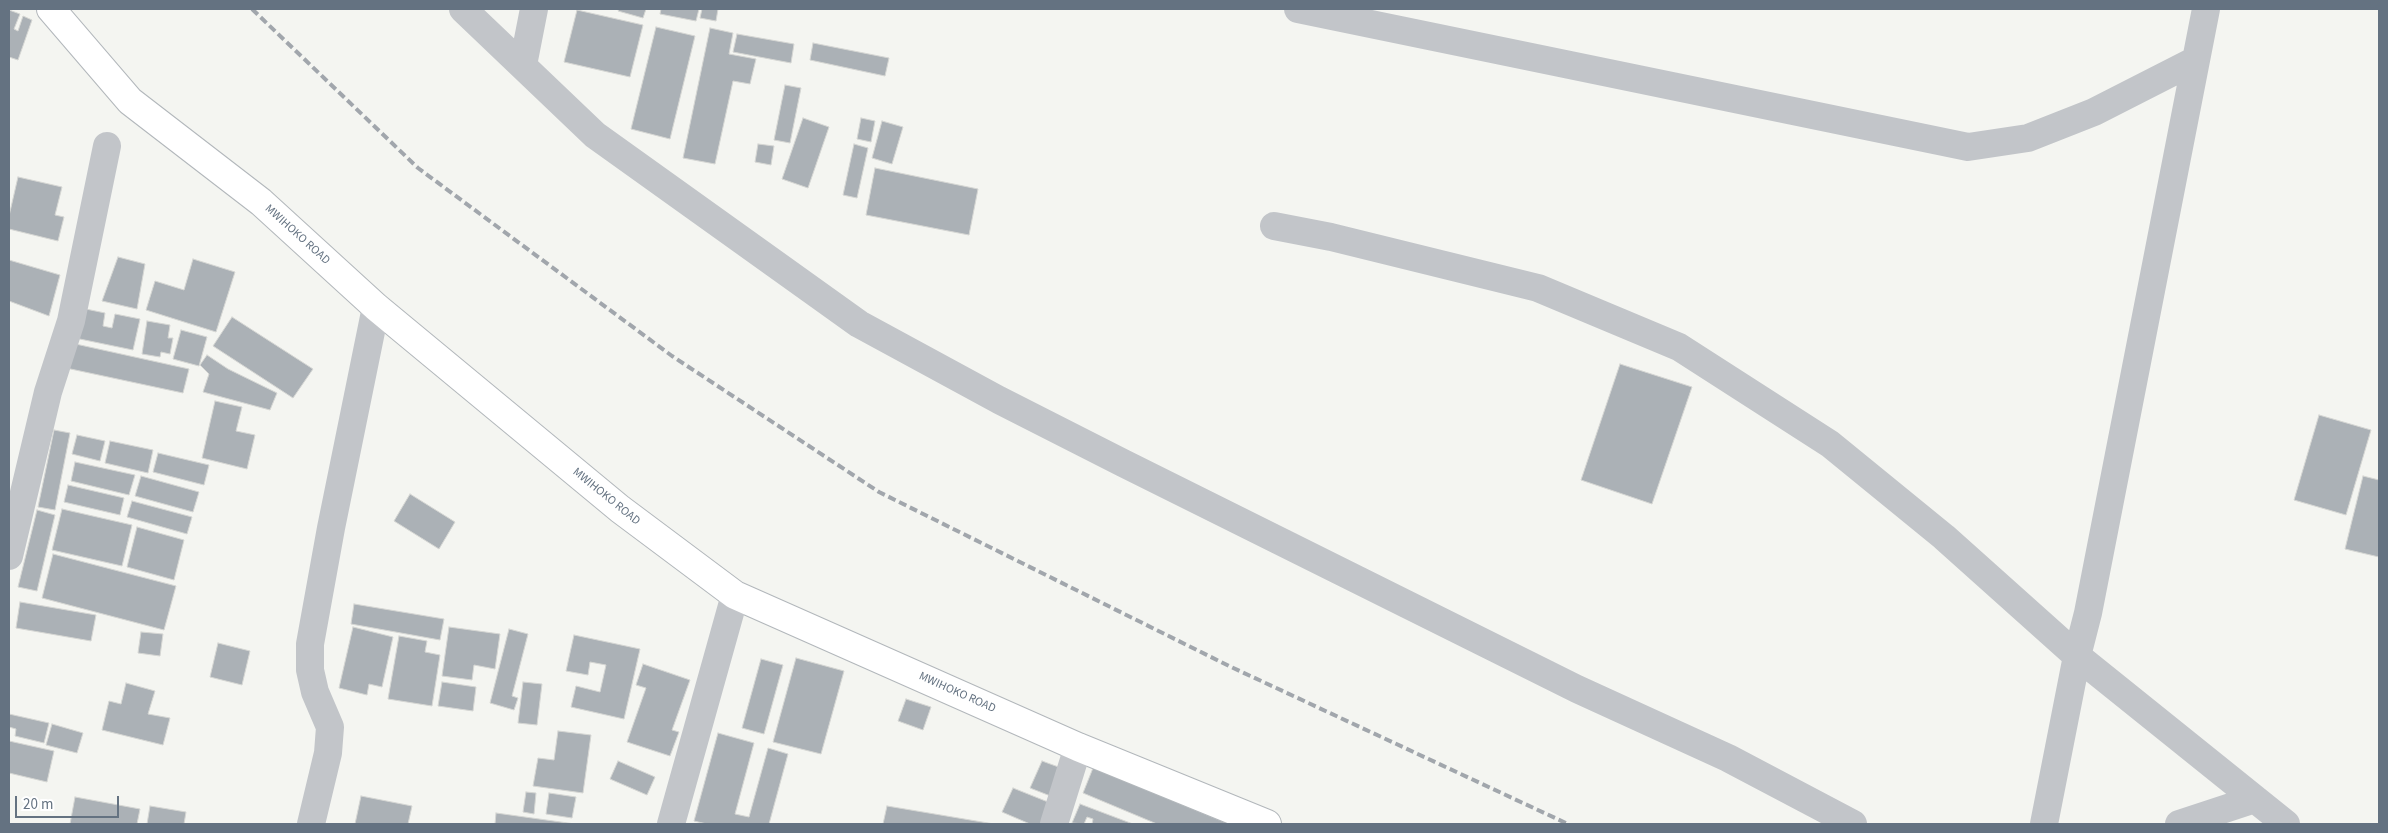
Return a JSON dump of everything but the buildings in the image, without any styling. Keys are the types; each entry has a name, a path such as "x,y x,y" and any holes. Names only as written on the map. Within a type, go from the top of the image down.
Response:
{"street":[{"name":"MWIHOKO ROAD","path":"51,9 130,101 260,202 376,306 620,509 735,595 1078,747 1267,824"},
{"path":"463,9 595,135 859,324 998,400 1123,463 1577,689 1728,758 1853,824"},
{"path":"523,65 534,9"},
{"path":"2044,824 2077,656 2088,613 2206,9"},
{"path":"1314,10 1968,147 2028,138 2094,112 2196,60"},
{"path":"9,556 48,392 71,322 107,146"},
{"path":"1274,226 1340,239 1538,288 1679,347 1830,444 1944,537 2077,656 2286,824"},
{"path":"311,824 328,753 330,727 312,677 310,644 331,528 376,306"},
{"path":"670,824 735,595"},
{"path":"1054,824 1078,747"},
{"path":"2179,824 2255,800"}],"railway":[{"path":"252,9 418,168 672,356 879,492 1229,666 1568,824"}]}
